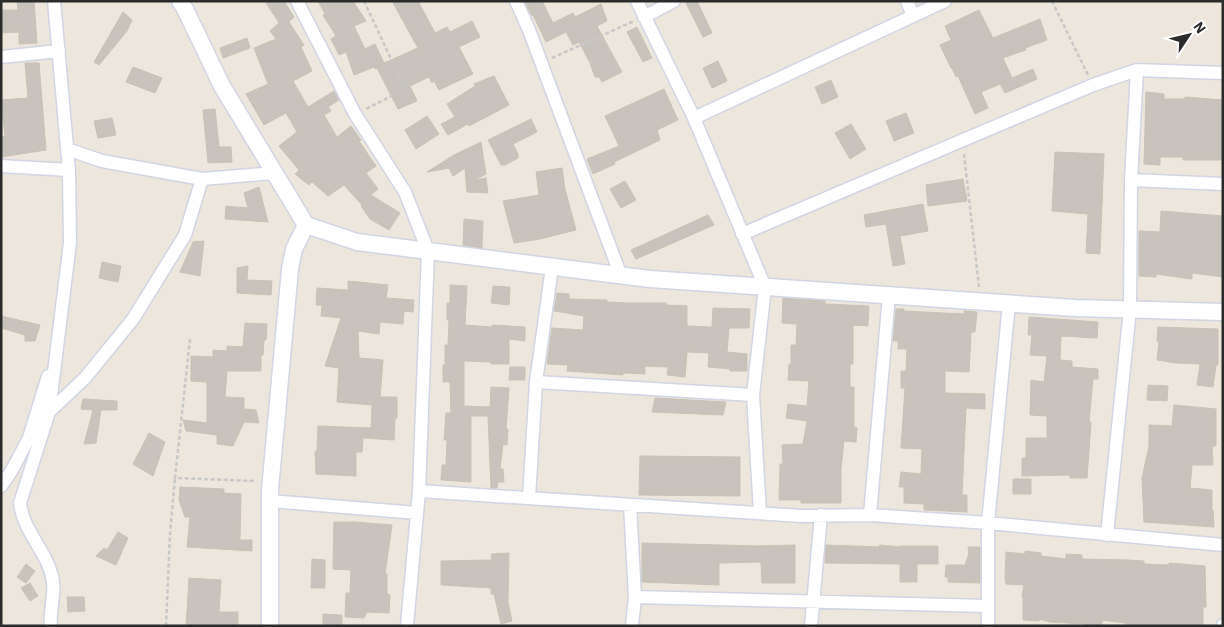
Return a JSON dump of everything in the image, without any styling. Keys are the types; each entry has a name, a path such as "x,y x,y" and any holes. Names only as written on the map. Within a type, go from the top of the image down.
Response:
{"street":[{"path":"51,626 54,583 45,554 22,516 20,503 49,412 70,243 69,170 54,1"},
{"path":"180,1 222,86 306,225 357,242 650,279 1010,303 1223,312"},
{"path":"297,1 355,114 405,192 428,251 419,491 407,626"},
{"path":"516,1 542,63 621,276"},
{"path":"637,1 694,118 765,287 753,395 760,513"},
{"path":"644,17 674,1"},
{"path":"907,1 913,16"},
{"path":"694,118 945,1"},
{"path":"1,57 59,51"},
{"path":"1107,535 1130,309 1131,180 1137,70"},
{"path":"742,234 1093,85 1137,70 1223,73"},
{"path":"67,149 102,161 202,179 274,173"},
{"path":"1,166 69,170"},
{"path":"49,412 85,378 132,319 185,235 202,179"},
{"path":"1131,180 1223,184"},
{"path":"270,626 270,482 290,269 294,249 306,225"},
{"path":"529,498 536,382 552,267"},
{"path":"870,515 889,295"},
{"path":"988,626 988,523 1010,303"},
{"path":"1,486 29,438 58,342"},
{"path":"536,382 753,395"},
{"path":"419,491 802,516 870,515 988,523 1223,545"},
{"path":"270,501 417,513"},
{"path":"630,505 634,597 632,626"},
{"path":"811,626 821,515"},
{"path":"634,597 987,606"}],"path":[{"path":"355,114 405,89 364,1"},
{"path":"1052,1 1093,85"},
{"path":"542,63 644,17"},
{"path":"963,140 980,301"},
{"path":"166,626 170,534 190,339"},
{"path":"175,478 270,482"}],"building":[{"path":"17,1 34,1 37,43 19,44 19,32 1,33 1,10 18,10"},
{"path":"265,1 284,1 294,17 289,22 304,45 301,47 312,71 293,81 308,107 334,91 339,100 328,107 331,111 324,115 337,137 351,126 376,166 366,173 378,189 371,195 400,213 389,230 370,219 362,205 344,185 328,196 312,182 309,185 295,174 299,170 279,146 297,132 286,113 264,125 246,94 268,84 254,48 276,39 270,31 279,23"},
{"path":"318,1 353,1 366,21 354,26 365,49 375,44 384,63 418,48 392,1 418,1 435,33 447,27 450,32 472,21 480,37 459,47 473,74 439,90 434,81 432,83 429,77 410,86 417,101 398,109 377,68 375,69 374,67 354,75 346,52 339,55 331,39 336,36 323,15 325,14"},
{"path":"542,1 553,23 573,13 575,17 601,4 607,21 597,26 622,72 602,82 599,77 595,77 579,42 573,45 566,32 546,42 525,2"},
{"path":"685,1 697,1 712,33 703,37"},
{"path":"979,10 993,38 1040,19 1047,40 1003,58 1012,78 1033,69 1037,79 1005,93 1000,84 981,92 988,108 975,114 958,76 956,77 940,45 951,40 945,26"},
{"path":"123,12 132,20 127,31 99,65 94,62"},
{"path":"637,27 652,58 643,62 627,32"},
{"path":"247,38 250,48 223,58 220,48"},
{"path":"718,61 727,81 712,88 703,68"},
{"path":"25,63 39,63 46,150 1,157 1,137 5,136 1,100 28,98"},
{"path":"133,67 162,78 155,93 126,82"},
{"path":"494,76 509,105 448,135 441,124 455,117 447,104 475,86 474,84"},
{"path":"831,80 838,97 822,104 815,87"},
{"path":"664,89 678,120 657,130 660,140 593,174 587,159 619,146 605,116"},
{"path":"1146,92 1164,94 1164,99 1185,99 1185,97 1223,100 1223,160 1183,160 1183,157 1160,157 1160,165 1144,164"},
{"path":"215,109 219,147 231,147 232,162 208,163 203,110"},
{"path":"906,113 914,133 894,141 886,121"},
{"path":"427,116 439,134 416,149 405,130"},
{"path":"112,118 116,135 98,138 94,121"},
{"path":"531,119 537,132 513,144 518,158 505,165 501,165 488,140"},
{"path":"851,124 866,149 850,159 835,133"},
{"path":"481,142 486,174 474,180 486,178 488,193 467,192 465,168 453,176 449,168 427,172 454,155"},
{"path":"1055,152 1104,154 1100,254 1086,253 1088,214 1052,211"},
{"path":"562,168 565,189 576,230 514,243 503,201 539,195 536,172"},
{"path":"963,179 967,201 928,206 926,185"},
{"path":"625,181 636,200 621,208 610,189"},
{"path":"259,187 268,222 225,219 226,206 248,208 244,193"},
{"path":"923,204 928,231 900,236 905,264 893,266 886,224 866,227 864,215"},
{"path":"1161,211 1223,216 1223,277 1192,273 1192,279 1156,274 1156,277 1139,276 1139,231 1160,232"},
{"path":"708,215 714,225 636,259 631,250"},
{"path":"464,219 483,221 482,248 463,245"},
{"path":"204,241 200,276 180,272 193,242"},
{"path":"102,262 121,266 118,282 99,278"},
{"path":"248,266 247,280 272,281 271,295 237,293 237,268"},
{"path":"348,281 388,285 386,298 414,300 413,312 404,311 403,324 380,322 379,334 358,331 359,358 383,360 380,397 397,397 394,440 363,438 362,452 356,452 356,476 316,474 315,451 317,451 318,426 371,428 372,405 337,402 339,368 325,366 341,318 321,316 322,305 316,305 317,288 348,290"},
{"path":"450,285 467,286 465,325 525,327 525,341 509,339 509,364 464,361 464,406 490,407 491,387 509,388 506,429 508,429 507,445 503,444 500,469 503,469 504,482 498,482 497,488 491,488 488,416 471,416 471,482 441,480 442,465 446,465 447,440 444,440 446,413 451,413 450,382 443,382 445,345 448,345 449,320 447,320 447,303 450,303"},
{"path":"493,286 510,287 509,305 491,303"},
{"path":"557,293 569,294 569,299 607,300 607,302 629,303 666,303 666,305 687,306 687,326 712,327 713,308 750,309 749,328 729,328 727,352 747,354 747,371 730,371 730,369 708,367 709,353 687,352 685,377 667,375 668,367 645,366 645,374 623,373 623,375 567,371 568,365 547,364 552,328 583,330 584,316 554,311"},
{"path":"783,298 825,301 825,304 869,306 868,326 853,325 853,364 850,364 850,387 854,387 854,427 857,428 856,442 844,441 841,469 841,503 801,503 801,500 779,500 780,464 783,464 782,445 803,444 807,421 786,418 788,404 807,406 809,381 788,380 789,364 791,364 791,345 796,345 797,324 782,323"},
{"path":"896,309 964,314 964,311 977,312 975,332 971,332 969,372 945,371 945,393 985,394 985,409 966,408 962,495 967,495 967,512 924,510 924,504 904,503 904,487 899,487 901,472 921,474 922,449 901,448 905,388 901,388 901,371 906,371 907,349 898,349 898,341 893,341"},
{"path":"1,316 40,325 35,341 25,341 25,335 1,328"},
{"path":"1029,317 1098,322 1097,338 1061,336 1060,360 1072,361 1072,367 1098,369 1098,379 1093,379 1087,478 1070,478 1070,475 1022,476 1022,458 1026,458 1026,438 1047,438 1047,416 1030,415 1031,380 1044,382 1047,356 1030,355 1032,335 1028,335"},
{"path":"245,323 267,324 266,340 264,340 263,355 261,355 261,371 227,371 225,397 244,398 244,409 256,410 259,423 244,422 233,446 217,444 217,435 186,431 183,420 207,423 207,382 191,381 191,356 213,357 213,350 227,351 227,346 243,347"},
{"path":"1158,327 1218,329 1218,365 1216,365 1213,387 1197,385 1200,364 1157,360"},
{"path":"510,367 525,367 525,380 509,380"},
{"path":"1148,385 1168,386 1167,401 1147,400"},
{"path":"655,398 726,402 723,415 652,412"},
{"path":"83,399 117,401 117,410 101,410 96,443 84,444 93,410 81,409"},
{"path":"1174,405 1216,409 1216,446 1212,446 1213,465 1192,465 1190,488 1212,490 1214,527 1144,522 1142,478 1149,446 1149,425 1172,426"},
{"path":"149,433 165,442 153,476 133,464"},
{"path":"640,456 740,457 740,496 639,495"},
{"path":"1013,479 1031,479 1031,494 1013,494"},
{"path":"180,487 224,489 224,493 241,494 240,540 252,540 252,551 187,547 190,517 185,517 179,500"},
{"path":"334,522 392,525 385,574 387,574 387,594 390,595 389,613 367,612 364,618 345,617 346,593 350,593 351,570 333,569"},
{"path":"118,532 128,538 116,565 96,556 104,548 107,550"},
{"path":"642,543 795,545 795,583 762,583 761,562 719,563 719,585 642,582"},
{"path":"826,545 879,547 880,545 900,547 938,546 938,564 917,564 917,582 900,582 900,564 825,563"},
{"path":"968,547 980,547 980,583 948,582 948,577 945,577 946,565 965,565 969,553"},
{"path":"1025,551 1041,553 1041,556 1066,559 1066,554 1082,555 1082,559 1128,560 1144,561 1144,564 1169,565 1169,563 1205,566 1206,607 1203,607 1203,626 1126,626 1126,623 1102,620 1102,626 1091,626 1050,622 1039,619 1039,621 1023,620 1022,597 1024,585 1006,584 1005,577 1006,552 1025,554"},
{"path":"509,553 508,602 512,621 501,624 494,594 491,594 491,588 441,585 441,561 492,560 491,554"},
{"path":"312,559 325,560 325,588 311,588"},
{"path":"26,564 35,571 26,583 17,577"},
{"path":"189,578 221,580 219,612 238,612 238,626 186,626"},
{"path":"30,583 38,596 30,601 21,588"},
{"path":"67,597 84,597 85,611 68,612"},
{"path":"323,614 342,615 342,626 323,626"}]}
